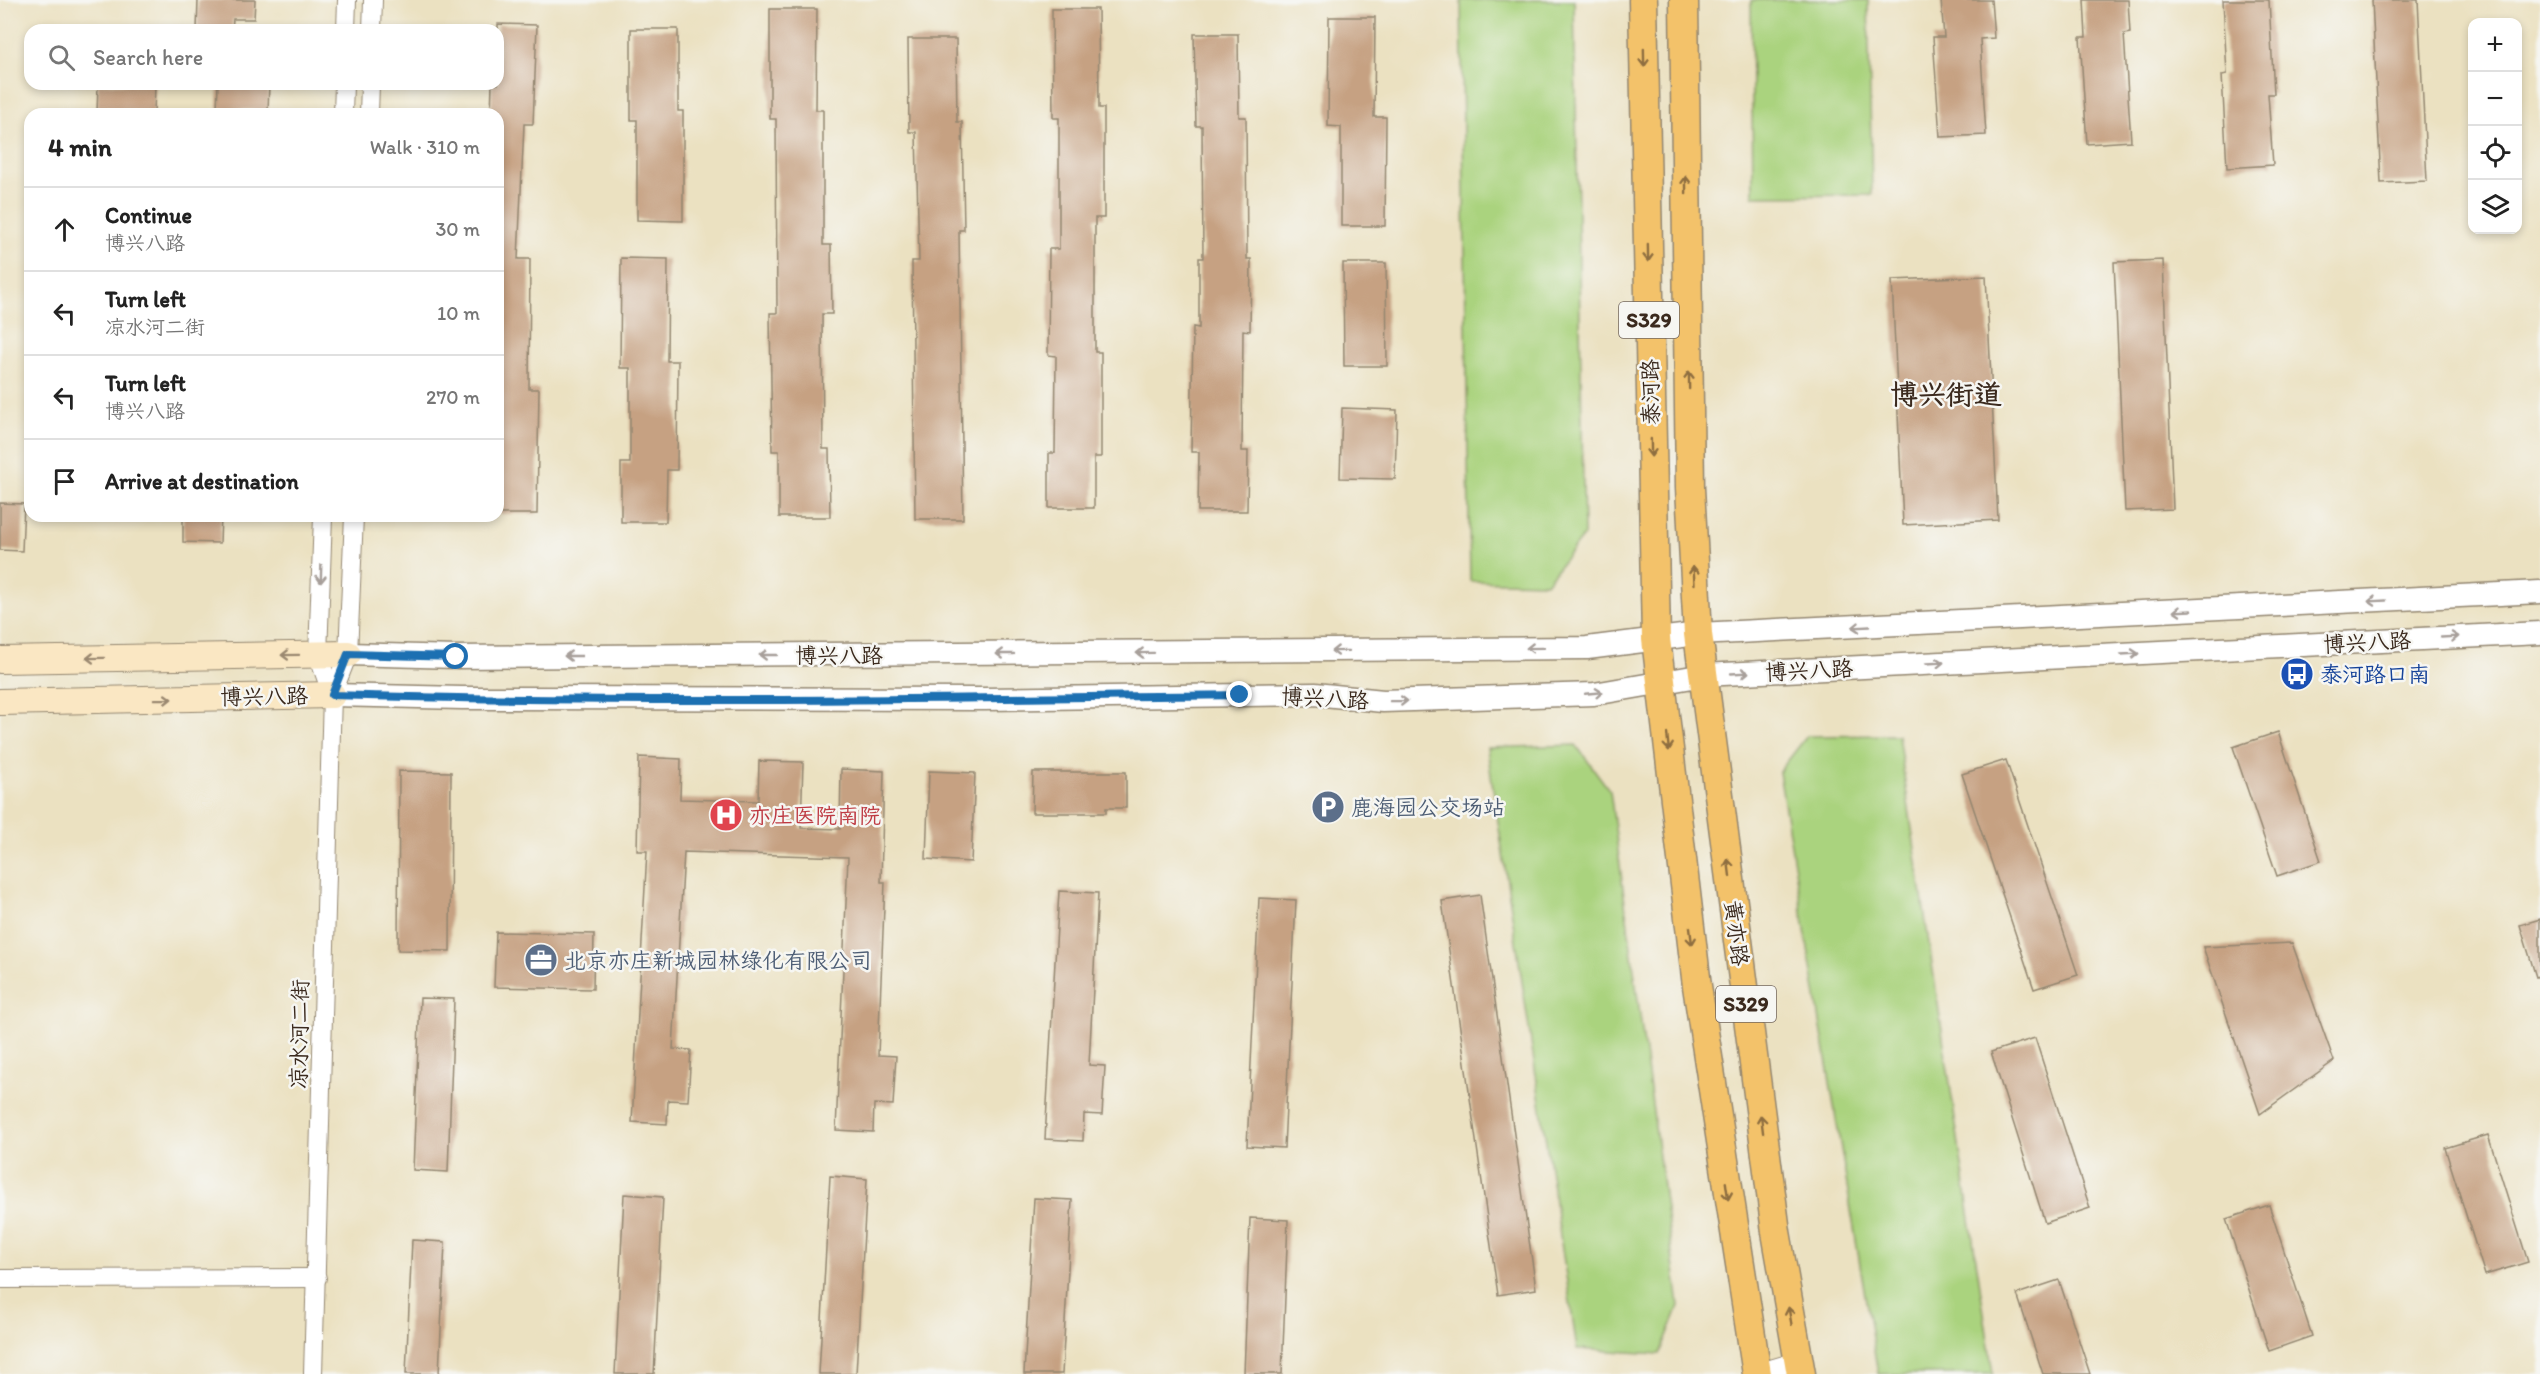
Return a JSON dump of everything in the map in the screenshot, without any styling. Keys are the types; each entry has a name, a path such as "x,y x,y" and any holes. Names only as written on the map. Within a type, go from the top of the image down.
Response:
{"main road":[{"name":"泰河路","path":"1643,0 1656,639"},
{"name":"泰河路","path":"1684,0 1690,488 1698,634"},
{"name":"黄亦路","path":"1698,634 1776,1232 1799,1367"},
{"name":"黄亦路","path":"1656,639 1697,986 1756,1374"},
{"name":"博兴八路","path":"0,660 348,654"},
{"name":"博兴八路","path":"0,702 332,695"}],"street":[{"path":"346,24 347,0"},
{"path":"372,24 373,0"},
{"path":"343,108 344,90"},
{"path":"369,108 370,90"},
{"name":"凉水河二街","path":"322,522 318,655 332,695"},
{"name":"凉水河二街","path":"313,1374 332,695 348,654 354,522"},
{"name":"博兴八路","path":"348,654 468,657 1564,648 1698,634 2540,592"},
{"name":"博兴八路","path":"332,695 462,699 984,699 1315,694 1383,701 1594,694 1704,675 2540,633"},
{"path":"0,1279 317,1278"},
{"path":"1756,1374 1799,1367"}],"green space":[{"path":"1461,0 1574,0 1584,535 1546,583 1470,581"},
{"path":"1751,0 1868,0 1872,195 1753,196"},
{"path":"1898,735 1993,1374 1878,1374 1779,772 1807,736"},
{"path":"1576,745 1610,791 1679,1306 1660,1354 1577,1349 1487,748"}],"building":[{"path":"198,0 255,0 254,19 233,19 233,24 197,24"},
{"path":"1941,0 1991,0 1994,38 1980,39 1986,135 1940,137 1933,37 1944,37"},
{"path":"2084,0 2128,0 2130,33 2124,34 2131,141 2087,144 2080,37 2086,37"},
{"path":"2223,0 2269,0 2274,94 2268,94 2273,165 2227,168 2222,75 2227,74"},
{"path":"2372,0 2418,0 2427,181 2381,183"},
{"path":"770,9 817,9 816,110 823,110 823,245 831,245 832,314 822,314 823,449 829,449 830,517 779,517 779,451 772,451 770,313 777,313 776,119 770,119"},
{"path":"1052,9 1098,9 1099,108 1104,108 1104,218 1095,218 1095,352 1101,352 1101,457 1094,457 1094,508 1049,508 1049,453 1055,453 1056,356 1048,355 1049,249 1059,249 1059,118 1053,118"},
{"path":"1329,17 1375,17 1374,117 1386,117 1385,226 1341,226 1341,127 1328,126"},
{"path":"504,24 537,25 533,124 524,124 518,259 530,259 529,389 539,389 537,514 504,514 504,108 491,108 492,90 504,90"},
{"path":"631,29 678,29 678,111 683,111 683,221 637,220 637,120 631,120"},
{"path":"1194,34 1238,34 1239,117 1246,117 1247,259 1251,259 1250,331 1243,330 1242,451 1248,451 1247,511 1198,511 1199,452 1191,452 1193,327 1199,328 1199,258 1203,258 1202,126 1196,126"},
{"path":"908,39 956,39 957,122 962,122 964,230 959,230 963,519 915,519 912,261 919,261 916,132 909,132"},
{"path":"98,90 155,90 154,108 97,108"},
{"path":"218,90 269,90 268,108 217,108"},
{"path":"621,258 668,259 667,361 678,361 677,470 667,470 666,522 621,522 621,463 630,463 630,368 620,368"},
{"path":"2163,260 2173,509 2125,511 2114,262"},
{"path":"1343,263 1386,263 1387,366 1344,366"},
{"path":"1986,276 1998,520 1903,525 1892,280"},
{"path":"1342,408 1397,410 1395,479 1340,478"},
{"path":"0,503 24,504 22,551 0,550"},
{"path":"183,522 221,522 220,543 183,542"},
{"path":"2278,732 2321,861 2277,876 2233,747"},
{"path":"639,757 681,759 680,799 758,801 759,761 803,762 801,828 840,829 841,769 884,771 881,882 885,882 878,1055 896,1056 893,1105 874,1104 873,1132 836,1130 848,857 684,852 673,1049 691,1050 688,1101 668,1100 667,1124 632,1122 647,851 637,851"},
{"path":"2006,760 2078,975 2034,989 1962,774"},
{"path":"399,771 451,772 450,951 398,950"},
{"path":"929,771 975,773 971,862 926,859"},
{"path":"1033,772 1126,772 1126,808 1106,808 1106,813 1032,813"},
{"path":"1059,891 1098,893 1089,1065 1105,1066 1102,1115 1084,1114 1083,1141 1045,1139"},
{"path":"1480,895 1536,1289 1498,1295 1442,901"},
{"path":"1259,898 1296,900 1284,1148 1247,1146"},
{"path":"2540,919 2540,976 2536,977 2520,925"},
{"path":"496,932 594,934 593,989 494,987"},
{"path":"2292,943 2334,1061 2260,1114 2203,947"},
{"path":"420,998 454,999 448,1172 413,1170"},
{"path":"2035,1038 2090,1208 2045,1223 1991,1052"},
{"path":"2488,1135 2528,1262 2485,1275 2445,1148"},
{"path":"830,1176 867,1179 856,1374 819,1374"},
{"path":"624,1194 663,1197 654,1374 615,1374"},
{"path":"1034,1198 1072,1200 1062,1374 1024,1374"},
{"path":"2269,1205 2312,1336 2269,1351 2226,1219"},
{"path":"1250,1218 1288,1220 1282,1374 1244,1374"},
{"path":"412,1240 445,1242 439,1374 406,1374"},
{"path":"2059,1280 2090,1374 2043,1374 2017,1294"}],"place":[{"name":"泰河路口南","path":"2297,674"},
{"name":"鹿海园公交场站","path":"1328,807"},
{"name":"亦庄医院南院","path":"726,815"},
{"name":"北京亦庄新城园林绿化有限公司","path":"541,960"}],"district":[{"name":"博兴街道","path":"1946,394"}],"route":[{"path":"456,657 348,654 332,695 462,699 984,699 1240,695"}]}
